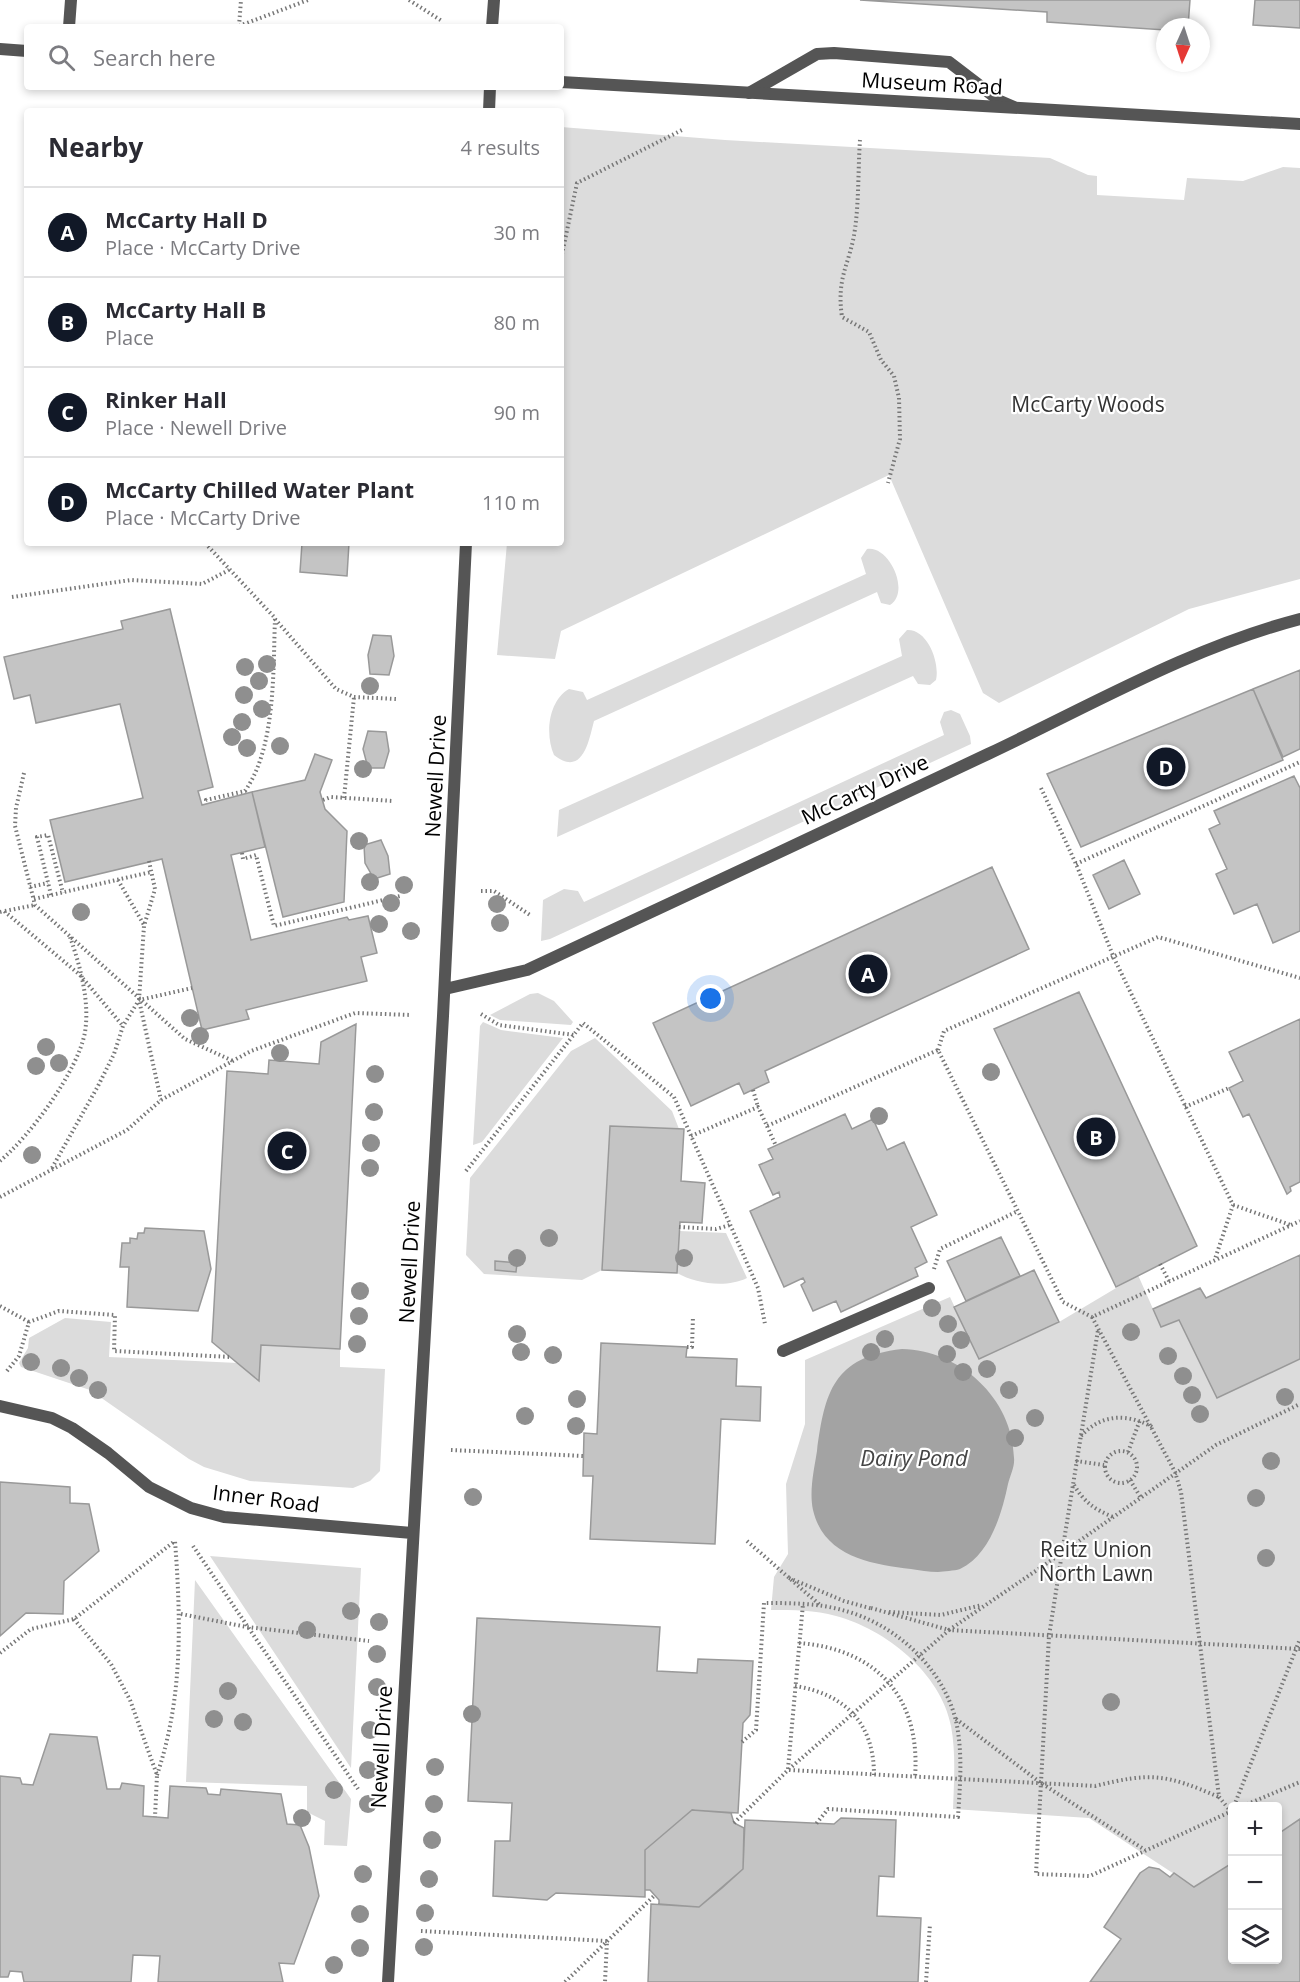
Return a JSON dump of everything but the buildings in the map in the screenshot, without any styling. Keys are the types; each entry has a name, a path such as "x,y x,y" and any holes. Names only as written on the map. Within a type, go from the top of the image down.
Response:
{"street":[{"path":"69,24 71,0"},
{"path":"492,24 494,0"},
{"path":"0,49 24,51"},
{"path":"749,93 817,54 834,53 949,62 1000,100 1018,108"},
{"name":"Museum Road","path":"564,82 1300,124"},
{"path":"489,108 490,90"},
{"name":"Newell Drive","path":"388,1982 445,988 466,546"},
{"name":"McCarty Drive","path":"445,988 527,970 989,754 1172,664 1240,637 1300,619"},
{"path":"783,1351 929,1288"},
{"name":"Inner Road","path":"0,1406 52,1418 72,1428 108,1452 149,1487 191,1508 224,1517 412,1533"}],"path":[{"path":"239,24 241,0"},
{"path":"244,24 308,0"},
{"path":"409,0 442,21"},
{"path":"564,245 577,183 684,129"},
{"path":"860,140 855,229 841,278 839,298 842,317 869,332 881,360 894,376 899,398 900,439 888,483"},
{"path":"208,546 336,689 354,696 397,699"},
{"path":"12,597 131,580 202,584 215,580 229,570"},
{"path":"207,803 206,800 245,791 253,779 268,728 274,618"},
{"path":"344,798 354,696"},
{"path":"1076,864 1300,762"},
{"path":"24,773 15,808 15,826 34,902 139,1000 185,1039 233,1061"},
{"path":"1041,788 1076,864 1114,958 1233,1205 1215,1260"},
{"path":"323,800 331,797 393,801"},
{"path":"51,895 37,837 48,835 55,853 63,893"},
{"path":"242,853 243,859 256,855 274,926 400,896"},
{"path":"149,861 155,889 144,926 139,1000 161,1100"},
{"path":"2,912 51,895 152,872"},
{"path":"118,880 144,926"},
{"path":"30,887 48,883"},
{"path":"481,891 494,891 530,915"},
{"path":"2,912 80,975 123,1026"},
{"path":"0,1161 27,1135 40,1118 81,1045 85,1022 80,975 70,936"},
{"path":"1219,1797 1181,1492 1175,1473 1153,1427 1092,1317 1063,1302 938,1050 944,1031 1158,937 1300,978"},
{"path":"52,1169 99,1086 114,1054 123,1026 139,1000 192,988"},
{"path":"0,1197 127,1130 161,1100 251,1051 355,1013 411,1015"},
{"path":"481,1014 499,1025 574,1035"},
{"path":"466,1171 583,1023 674,1097 758,1288 765,1324"},
{"path":"767,1126 938,1050"},
{"path":"1185,1107 1229,1088"},
{"path":"753,1090 758,1107 776,1146"},
{"path":"691,1136 758,1107"},
{"path":"1233,1205 1291,1225"},
{"path":"929,1288 940,1249 1018,1211"},
{"path":"1092,1317 1300,1221"},
{"path":"679,1227 716,1229 730,1225"},
{"path":"1160,1264 1169,1281"},
{"path":"0,1306 29,1322 58,1311 115,1316 114,1351 231,1357"},
{"path":"687,1347 692,1347 693,1316"},
{"path":"7,1371 19,1356 29,1322"},
{"path":"1098,1329 1048,1635 1036,1874 1090,1876 1228,1812"},
{"path":"734,1822 788,1770 949,1630 1216,1444 1300,1404"},
{"path":"1080,1437 1098,1422 1112,1417 1140,1420 1153,1427"},
{"path":"1128,1452 1140,1420"},
{"path":"451,1450 584,1456"},
{"path":"1119,1450 1128,1452 1137,1465 1136,1474 1121,1484 1112,1481 1106,1474 1104,1465 1110,1454 1119,1450"},
{"path":"1076,1461 1104,1465"},
{"path":"1130,1480 1141,1498"},
{"path":"1073,1483 1082,1499 1094,1509 1113,1517"},
{"path":"0,1653 31,1629 74,1619 176,1541 181,1614 174,1708 168,1742 157,1775 155,1817"},
{"path":"747,1541 820,1605"},
{"path":"193,1546 358,1789"},
{"path":"789,1578 825,1594 949,1630 1298,1649"},
{"path":"742,1742 756,1730 764,1603 820,1605 843,1610 878,1624 919,1654 944,1688 955,1718 961,1756 958,1817 828,1809 816,1824"},
{"path":"788,1770 802,1604"},
{"path":"871,1608 906,1615 941,1615 986,1604"},
{"path":"181,1614 247,1627 369,1641"},
{"path":"74,1619 111,1664 130,1700 157,1775"},
{"path":"1236,1802 1300,1639"},
{"path":"799,1643 824,1645 848,1652 870,1665 889,1681 903,1702 913,1727 917,1752 915,1777"},
{"path":"795,1686 817,1689 836,1699 853,1713 870,1742 874,1774"},
{"path":"955,1718 1041,1783 1145,1851"},
{"path":"788,1770 1095,1786 1136,1776 1157,1776 1184,1783 1219,1797 1228,1805"},
{"path":"1252,1802 1300,1782"},
{"path":"565,1982 655,1895"},
{"path":"926,1982 930,1924"},
{"path":"421,1931 607,1941"},
{"path":"604,1982 607,1941"}],"green space":[{"name":"McCarty Woods","path":"564,127 725,140 1050,158 1088,175 1097,176 1097,195 1184,200 1187,178 1243,181 1283,167 1300,168 1300,579 1189,609 999,703 983,693 889,475 561,631 555,659 497,655 507,546 564,546"},
{"path":"867,549 883,554 895,571 898,590 896,599 890,605 881,603 877,592 594,721 587,746 578,759 572,762 564,761 554,755 550,738 550,719 562,694 569,689 583,692 587,700 866,574 861,558"},
{"path":"907,630 921,635 931,648 937,673 936,680 930,685 918,684 913,676 557,837 559,810 902,656 899,639"},
{"path":"951,710 960,714 970,736 971,744 550,939 541,941 543,900 564,889 578,891 584,902 944,735 940,722 944,712"},
{"path":"538,993 554,1001 573,1022 571,1025 500,1020 490,1015 530,994"},
{"path":"483,1022 501,1030 563,1038 482,1142 473,1145 480,1026"},
{"path":"595,1038 672,1111 679,1129 610,1126 602,1270 582,1280 484,1274 466,1255 470,1178 571,1051"},
{"path":"679,1231 726,1233 747,1278 721,1284 693,1280 677,1273"},
{"name":"Reitz Union North Lawn","path":"1138,1275 1161,1327 1179,1320 1217,1398 1300,1359 1300,1819 1282,1831 1282,1802 1228,1802 1228,1866 1194,1887 1089,1818 953,1809 954,1757 951,1726 936,1688 923,1671 891,1643 855,1622 820,1613 771,1610 774,1577 788,1554 786,1484 805,1424 805,1360 950,1297 979,1359 1059,1322"},
{"path":"65,1318 111,1322 109,1357 238,1363 259,1380 261,1345 340,1349 340,1367 385,1369 380,1471 370,1481 353,1488 250,1481 204,1467 90,1390 21,1367 19,1363 28,1348 29,1338"},
{"path":"210,1556 361,1568 351,1768"},
{"path":"195,1580 351,1799 347,1846 324,1845 325,1821 307,1812 307,1786 186,1782"}],"water":[{"name":"Dairy Pond","path":"902,1349 943,1358 962,1368 979,1381 993,1397 1004,1416 1011,1436 1014,1464 998,1520 987,1544 979,1554 958,1570 924,1571 865,1561 838,1548 827,1538 813,1510 812,1480 820,1430 829,1395 847,1369 861,1360 879,1353"}],"place":[{"name":"McCarty Chilled Water Plant","path":"1166,767"},
{"name":"McCarty Hall D","path":"868,974"},
{"name":"McCarty Hall B","path":"1096,1137"},
{"name":"Rinker Hall","path":"287,1151"}]}
